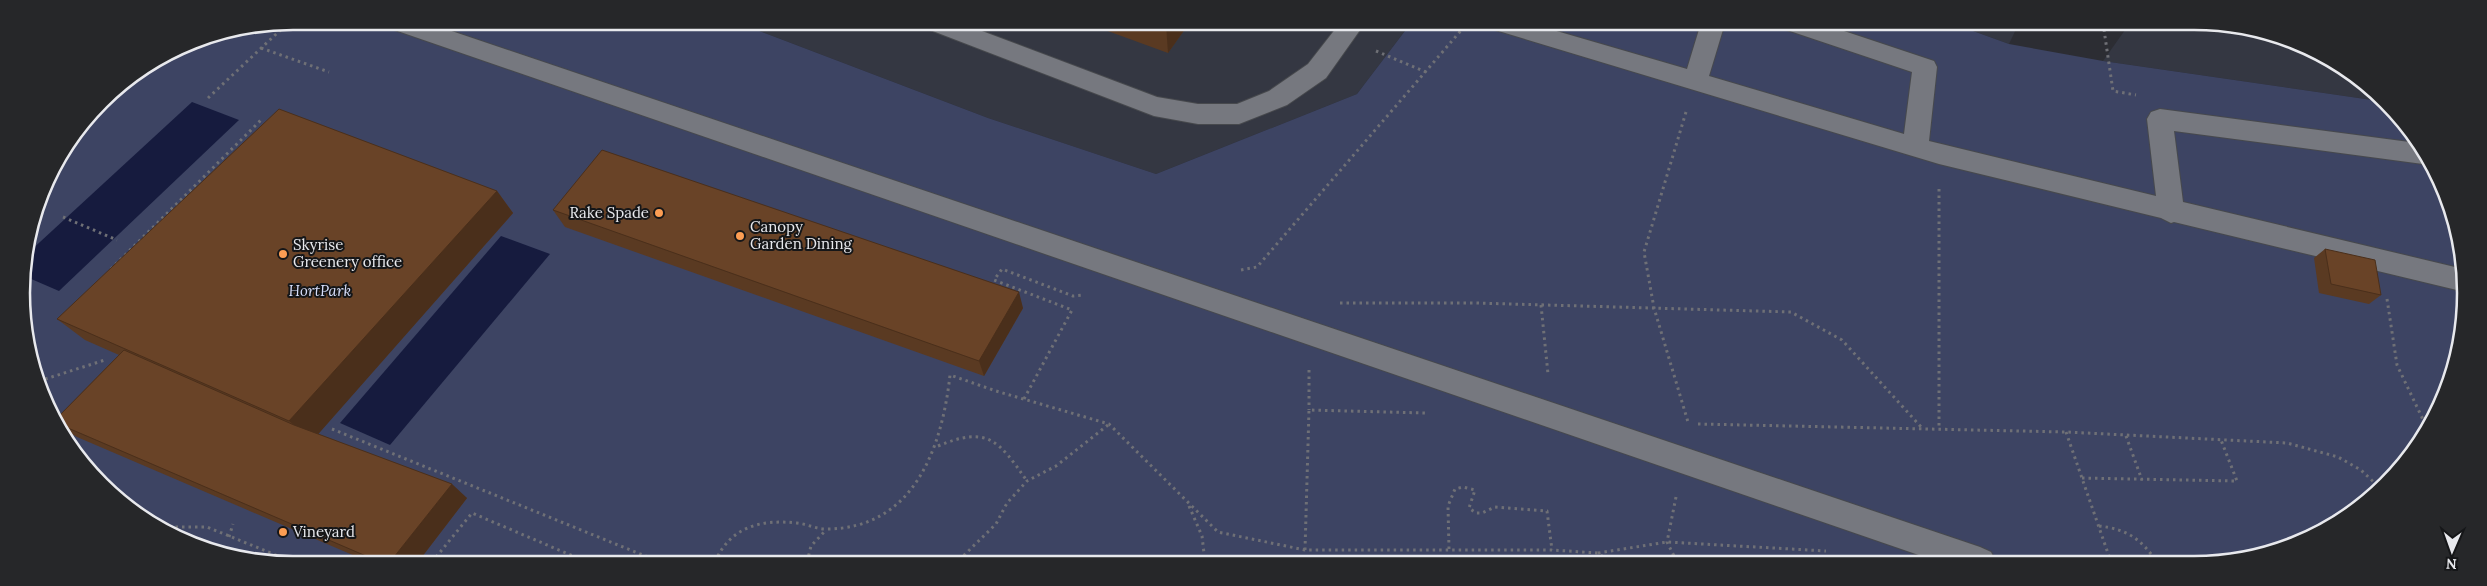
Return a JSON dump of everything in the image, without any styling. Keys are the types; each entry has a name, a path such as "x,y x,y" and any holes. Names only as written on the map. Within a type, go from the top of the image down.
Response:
{"lane":[{"path":"420,30 1962,556"},
{"path":"954,30 1154,106 1198,114 1239,114 1278,98 1317,71 1347,30"},
{"path":"1523,30 1939,154 2171,212 2456,279"},
{"path":"1695,82 1711,30"},
{"path":"1813,30 1925,68 1915,147"},
{"path":"2171,212 2160,119 2417,153"}],"path":[{"path":"1350,30 1426,72"},
{"path":"1239,271 1257,267 1462,30"},
{"path":"2104,30 2109,67"},
{"path":"208,98 279,31"},
{"path":"261,48 329,72"},
{"path":"1689,424 1654,308 1644,252 1695,82"},
{"path":"107,273 262,120"},
{"path":"1939,154 1939,428"},
{"path":"63,217 118,240"},
{"path":"2381,262 2397,364 2424,421"},
{"path":"1024,399 1072,310 994,280 1002,269 1073,296 1115,292 1127,272"},
{"path":"1338,303 1541,305 1791,312 1842,340 1922,428"},
{"path":"1541,305 1553,417"},
{"path":"44,379 105,360"},
{"path":"719,556 734,534 763,525 795,522 826,529 856,524 882,516 906,498 924,473 938,446 946,419 950,374 1024,399 1109,424 1218,532 1305,550 1552,550 1598,553 1602,556"},
{"path":"1305,550 1309,410 1426,413"},
{"path":"1679,423 2066,432 2287,443 2318,449 2344,458 2370,476 2376,483"},
{"path":"963,556 996,524 1007,502 1027,481 1056,466 1109,424"},
{"path":"332,428 645,556"},
{"path":"2066,432 2108,556"},
{"path":"938,446 956,437 977,436 997,442 1027,481"},
{"path":"2126,436 2142,480"},
{"path":"2082,478 2237,481 2221,440"},
{"path":"1449,550 1446,509 1451,494 1458,488 1468,486 1475,490 1469,508 1476,513 1482,513 1495,507 1547,511 1552,550"},
{"path":"1188,504 1202,536 1204,556"},
{"path":"437,556 472,514 573,556"},
{"path":"228,537 233,524"},
{"path":"2098,526 2126,531 2144,542 2153,556"},
{"path":"173,527 207,527 275,555"},
{"path":"809,556 811,546 826,529"}],"shaded area":[{"path":"757,30 1406,30 1357,94 1156,174 988,118"},
{"path":"1970,30 2016,30 2009,44"},
{"path":"2125,30 2228,32 2279,44 2310,57 2340,74 2372,100 2103,61"},
{"path":"192,102 239,120 59,291 31,279 34,247"},
{"path":"501,236 550,254 390,445 340,423"}],"green space":[{"name":"HortPark","path":"293,30 757,30 988,118 1156,174 1357,94 1406,30 1970,30 2009,44 2103,61 2372,100 2392,120 2413,147 2437,192 2452,242 2457,293 2452,344 2437,394 2413,439 2380,479 2340,512 2295,536 2245,551 2194,556 293,556 259,554 208,542 177,529 161,521 133,502 107,479 74,439 57,409 44,378 32,327 30,293 32,259 39,225 57,177 84,133 120,95 161,65 208,44 259,32"}],"building":[{"path":"279,109 497,191 289,421 57,319"},
{"path":"602,150 1019,292 979,361 553,210"},
{"path":"2325,249 2375,260 2381,295 2331,284"},
{"path":"124,350 294,425 452,484 395,556 366,556 67,428 60,415"}],"place":[{"name":"Rake Spade","path":"659,213"},
{"name":"Canopy Garden Dining","path":"740,236"},
{"name":"Skyrise Greenery office","path":"283,254"},
{"name":"Vineyard","path":"283,532"}]}
